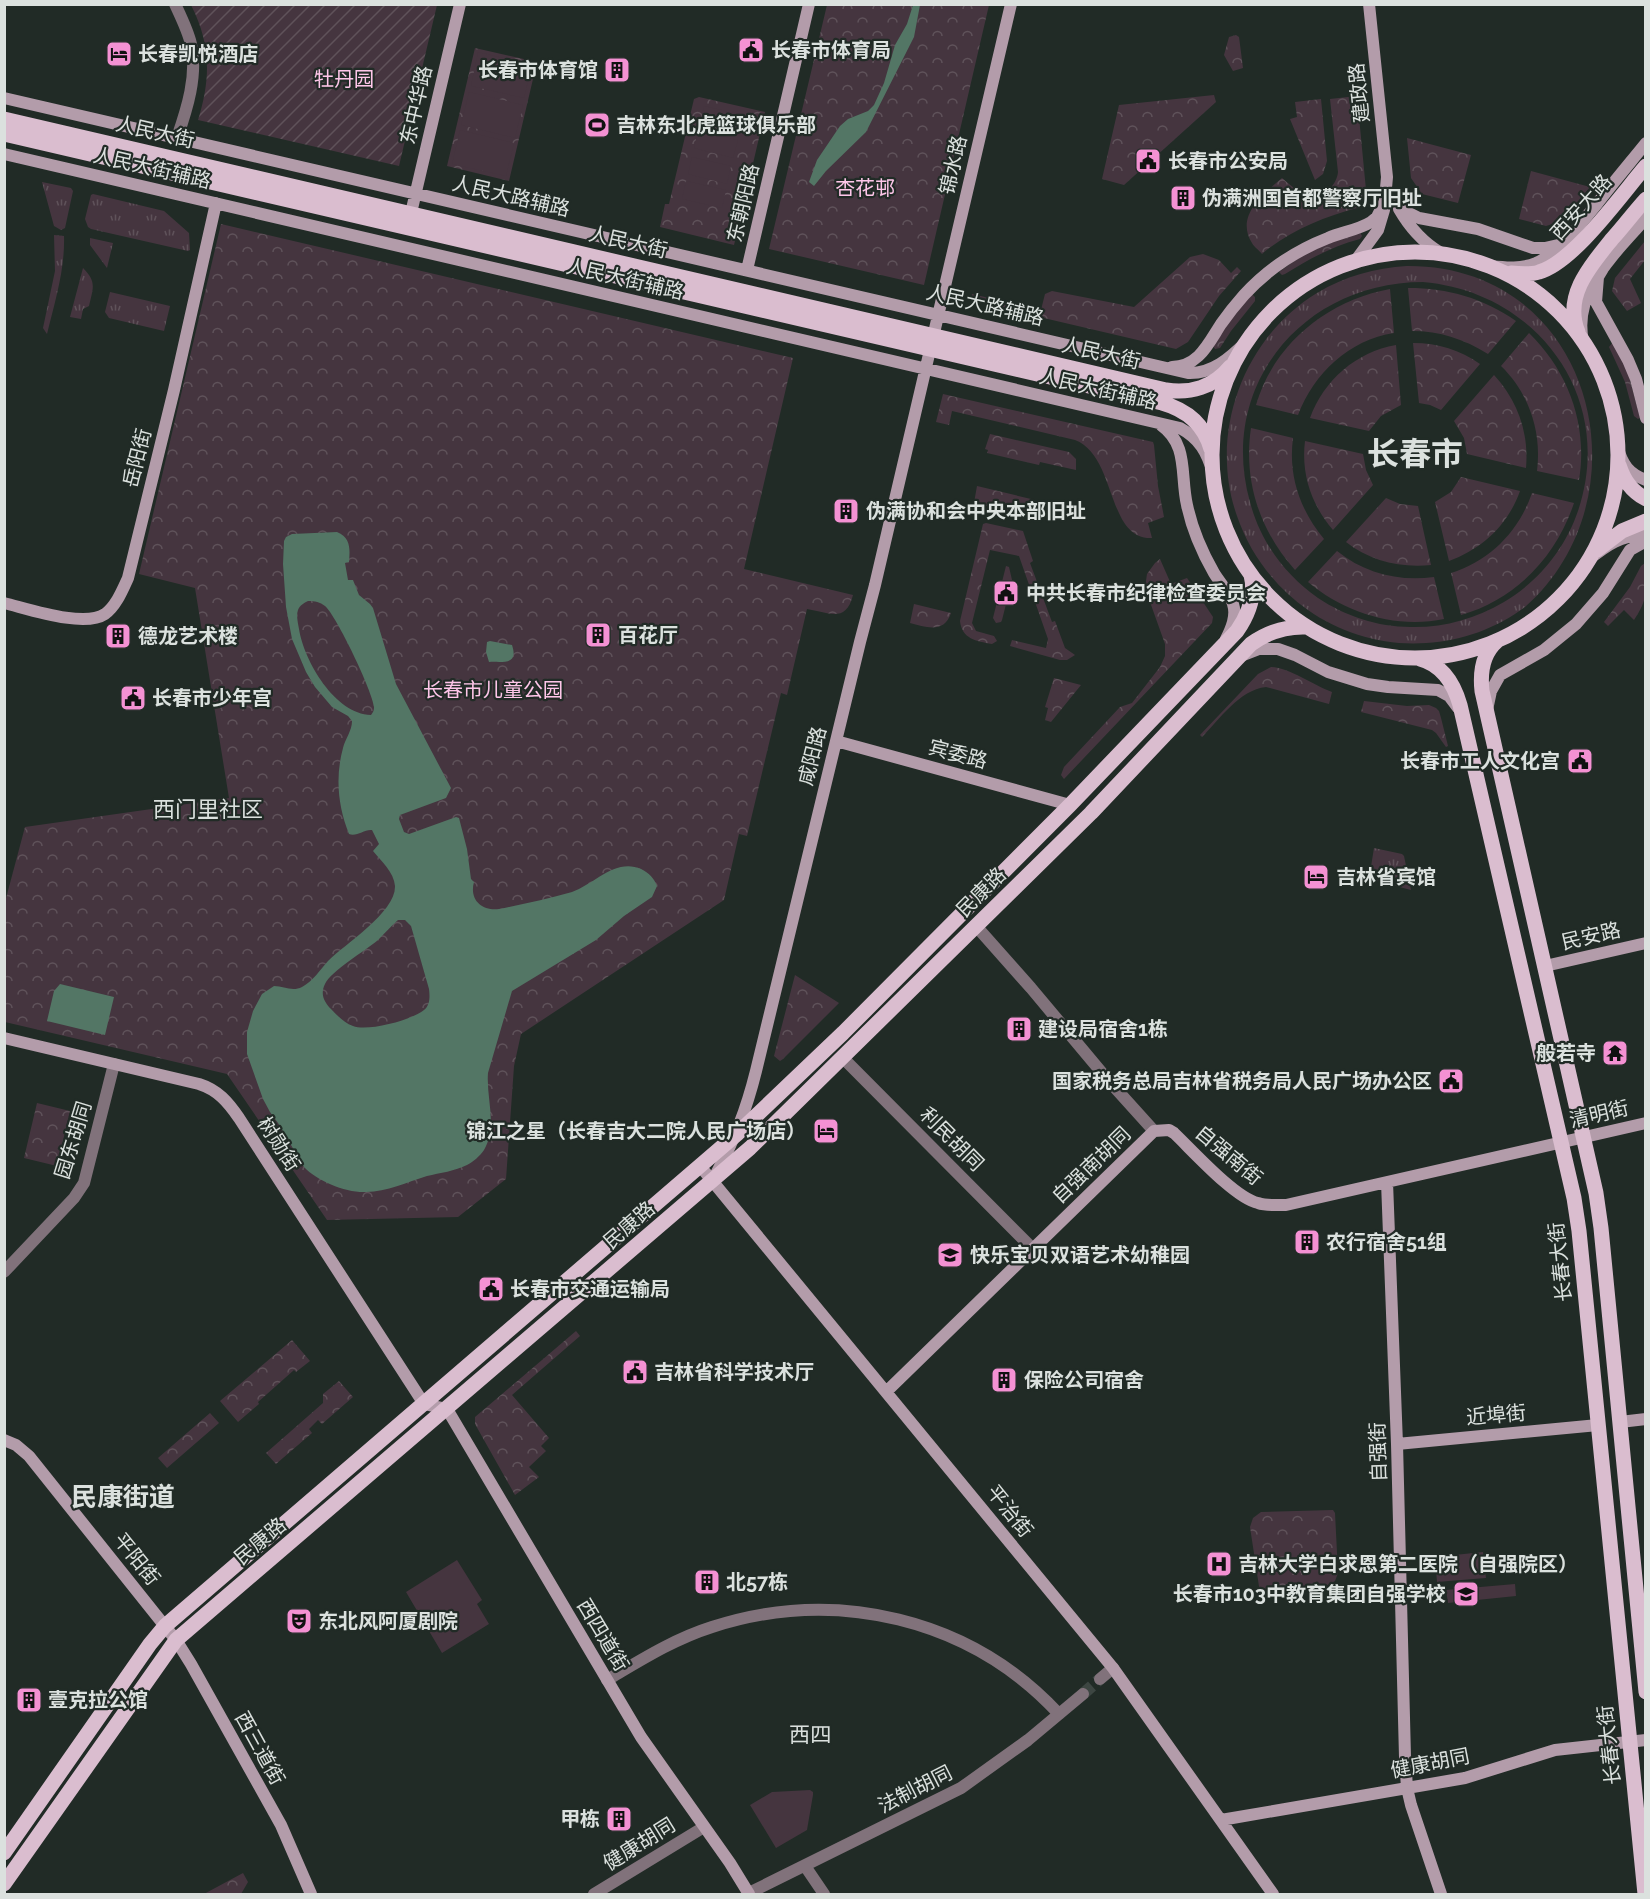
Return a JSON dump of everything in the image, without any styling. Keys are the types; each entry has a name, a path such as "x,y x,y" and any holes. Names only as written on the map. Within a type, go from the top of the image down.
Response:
{"main road":[{"name":"人民大街","path":"4,118 411,213 932,342 1172,405 1199,424 1209,441 1212,453"},
{"name":"人民大街","path":"4,134 932,342 1175,392 1191,391 1210,384 1234,363"},
{"name":"西安大路","path":"1507,273 1541,272 1565,257 1588,234 1646,166"},
{"path":"1581,338 1574,319 1576,295 1580,284 1596,259 1646,199"},
{"path":"1407,251 1441,252 1466,258 1507,273 1549,302 1581,338 1597,364 1607,388 1616,423 1618,453 1616,485 1610,512 1590,557 1555,602 1527,624 1498,640 1462,652 1444,656 1391,657 1356,650 1323,636 1278,605 1251,575 1227,532 1216,498 1212,453 1222,390 1234,363 1246,342 1268,314 1294,291 1324,273 1356,260 1407,251"},
{"path":"1618,453 1626,483 1646,499"},
{"path":"1590,557 1612,537 1633,525 1646,521"},
{"name":"民康路","path":"4,1853 150,1644 165,1626 737,1134 843,1033 1070,805 1237,631 1245,618 1252,592 1251,575"},
{"name":"民康路","path":"4,1884 176,1640 750,1148 1091,813 1251,644 1265,635 1292,627 1307,627"},
{"path":"1498,640 1487,653 1481,675 1482,691 1584,1137 1601,1228 1620,1422 1642,1610 1646,1692"},
{"name":"长春大街","path":"1414,658 1429,662 1444,672 1454,687 1574,1198 1598,1425 1638,1741 1645,1894"}],"street":[{"path":"175,4 191,44 193,63 188,100 177,138"},
{"name":"东中华路","path":"411,213 460,4"},
{"name":"东朝阳路","path":"747,270 809,4"},
{"name":"锦水路","path":"932,342 1011,4"},
{"name":"建政路","path":"1369,4 1390,201 1413,231 1431,247 1441,252"},
{"name":"人民大路辅路","path":"4,98 1188,373 1208,370 1228,358 1246,342"},
{"path":"1491,266 1515,268 1527,266 1547,257 1566,239 1646,143"},
{"name":"人民大街辅路","path":"4,154 1180,428 1197,439 1207,454 1213,473"},
{"path":"1390,201 1419,218 1478,229 1533,248 1557,245 1566,239"},
{"path":"1356,260 1378,230 1390,201"},
{"path":"1164,367 1180,367 1197,359 1233,308 1261,279 1293,255 1371,222 1390,201"},
{"name":"岳阳街","path":"4,603 79,620 94,619 106,613 117,601 128,578 174,390 216,203"},
{"path":"1581,338 1582,309 1590,288 1604,267 1646,218"},
{"path":"1604,267 1598,277 1596,302 1628,360 1636,379 1646,418"},
{"name":"咸阳路","path":"713,1180 737,1134 756,1071 932,342"},
{"path":"1152,422 1169,430 1178,444 1187,504 1196,534 1208,562 1233,605 1233,622 1222,646"},
{"path":"1618,453 1625,466 1637,477 1646,480"},
{"path":"1590,557 1615,540 1636,536 1646,539"},
{"path":"1486,714 1491,691 1500,675 1544,650 1576,624 1603,593 1630,550 1646,539"},
{"path":"1237,658 1259,649 1278,649 1328,672 1361,682 1388,687 1438,690 1449,696 1463,718"},
{"name":"宾委路","path":"836,741 1070,805"},
{"name":"自强南胡同","path":"887,1391 1154,1131 976,926"},
{"name":"民安路","path":"1545,966 1646,943"},
{"name":"树勋街","path":"4,1038 199,1084 210,1088 225,1100 239,1118 424,1404"},
{"name":"利民胡同","path":"843,1058 1033,1249"},
{"name":"园东胡同","path":"4,1272 74,1198 84,1183 114,1064"},
{"name":"清明街","path":"1561,1142 1646,1123"},
{"name":"自强南街","path":"1154,1131 1169,1130 1174,1133 1238,1193 1256,1203 1286,1205 1387,1182"},
{"path":"1387,1182 1561,1142"},
{"name":"平治街","path":"700,1166 1113,1668 1273,1894"},
{"name":"自强街","path":"1387,1182 1407,1788 1442,1894"},
{"path":"424,1404 447,1409"},
{"name":"西四道街","path":"447,1409 641,1737 730,1863 749,1894"},
{"path":"1620,1422 1646,1419"},
{"name":"近埠街","path":"1397,1444 1598,1425"},
{"name":"平阳街","path":"4,1440 16,1445 30,1456 165,1626"},
{"path":"607,1680 665,1646 734,1620 782,1611 853,1611 921,1625 964,1642 1023,1678 1059,1714"},
{"name":"西三道街","path":"165,1626 192,1664 281,1825 311,1894"},
{"path":"1101,1679 1113,1668"},
{"name":"法制胡同","path":"749,1894 961,1788 1004,1759 1083,1694"},
{"name":"健康胡同","path":"1221,1820 1465,1778 1555,1750 1638,1741"},
{"name":"健康胡同","path":"594,1894 704,1827"},
{"path":"805,1866 824,1894"}],"green space":[{"name":"牡丹园","path":"191,5 437,5 399,166 198,120 205,90 207,61 198,19"},
{"name":"杏花邨","path":"827,5 989,5 924,285 769,249"},
{"path":"1236,35 1239,37 1243,68 1233,71 1224,55 1229,37"},
{"path":"475,48 537,62 509,181 447,166"},
{"path":"478,52 532,65 524,98 471,86"},
{"path":"469,92 523,105 515,138 461,125"},
{"path":"1214,95 1216,102 1124,185 1102,179 1119,105"},
{"path":"1357,96 1366,190 1357,208 1307,226 1283,238 1262,254 1253,244 1248,233 1249,215 1254,206 1282,178 1306,196 1317,197 1327,192 1335,182 1338,172 1330,99"},
{"path":"699,97 765,112 734,245 660,227 665,204 669,204 694,99"},
{"path":"1321,99 1327,161 1323,174 1315,180 1290,119 1297,117 1295,102"},
{"path":"704,106 743,115 739,133 700,124"},
{"path":"460,130 514,143 506,176 452,164"},
{"path":"698,131 738,140 733,158 694,148"},
{"path":"1407,138 1471,155 1458,203 1422,194 1411,178"},
{"path":"692,157 731,166 727,184 688,174"},
{"path":"1531,171 1590,187 1562,221 1546,226 1519,219"},
{"path":"686,181 726,190 722,208 682,199"},
{"path":"42,182 71,188 73,191 65,228 61,230 54,226"},
{"path":"93,194 164,211 189,233 190,250 91,229 85,219"},
{"name":"长春市儿童公园","path":"221,224 793,358 744,569 853,595 846,610 841,613 829,614 807,609 787,695 781,693 747,836 739,834 724,900 521,1034 514,1066 506,1179 458,1217 327,1220 227,1074 5,1022 5,902 25,827 229,798 195,588 139,574"},
{"path":"1360,232 1362,236 1360,239 1340,245 1285,274 1282,275 1279,272 1311,249"},
{"path":"54,235 64,236 64,249 59,285 47,334 43,328 55,271"},
{"path":"90,238 113,243 107,268 90,245"},
{"path":"1645,241 1645,260 1630,279 1641,303 1627,311 1612,291 1615,278"},
{"path":"1203,254 1219,260 1231,273 1237,267 1241,271 1219,296 1188,342 1176,349 971,301 972,294 1041,310 1045,294 1052,291 1134,307 1190,257"},
{"path":"1407,266 1471,276 1522,303 1560,344 1583,395 1592,451 1586,507 1564,561 1525,607 1491,627 1439,642 1395,642 1364,637 1335,626 1308,610 1274,580 1256,556 1242,530 1229,485 1227,453 1230,421 1238,391 1269,335 1291,312 1328,287 1360,274","holes":["1423,282 1464,290 1501,306 1533,329 1558,358 1576,392 1586,429 1587,469 1578,511 1566,538 1549,563 1528,585 1504,602 1470,618 1435,626 1398,626 1374,623 1351,615 1318,598 1295,579 1275,556 1260,530 1250,502 1243,459 1246,418 1259,381 1280,348 1307,321 1341,300 1380,287"]},
{"path":"83,268 93,286 89,306 83,309 81,319 70,317"},
{"path":"1408,288 1423,288 1465,296 1491,306 1516,321 1488,354 1452,337 1432,332 1412,331"},
{"path":"1390,289 1394,333 1362,343 1335,361 1313,385 1298,415 1256,405 1264,383 1276,362 1307,328 1346,303"},
{"path":"110,292 170,306 164,331 109,318 105,312"},
{"path":"1252,294 1255,301 1220,348 1215,349 1213,346 1224,327"},
{"path":"1529,333 1555,365 1572,401 1581,440 1579,480 1537,471 1537,442 1531,414 1519,388 1501,366"},
{"path":"1613,342 1625,361 1640,418 1638,419 1634,416 1625,382 1609,347"},
{"path":"1413,343 1448,348 1480,364 1441,410 1419,403"},
{"path":"1396,345 1401,405 1381,416 1369,431 1310,418 1324,392 1343,370 1368,354"},
{"path":"1494,375 1510,396 1520,418 1526,442 1526,468 1467,454 1464,438 1454,421"},
{"path":"943,394 1153,442 1164,517 1148,523 1152,538 1137,535 1126,526 1098,462 1088,449 1075,440 952,411 949,425 936,422"},
{"path":"1251,428 1293,438 1294,479 1308,516 1324,539 1295,570 1272,539 1257,504 1250,467"},
{"path":"990,434 1069,452 1076,459 1076,470 1040,462 1039,465 987,453 988,450 985,449"},
{"path":"1305,441 1363,454 1366,470 1373,485 1333,530 1319,510 1309,488 1306,477"},
{"path":"1461,477 1520,491 1501,525 1483,543 1449,561 1435,502 1451,492"},
{"path":"977,486 1031,499 1027,516 974,503"},
{"path":"1532,493 1574,503 1556,541 1545,558 1516,587 1481,608 1461,615 1451,573 1478,561 1501,543 1519,520"},
{"path":"1386,498 1400,504 1418,506 1431,565 1386,562 1355,549 1346,542"},
{"path":"983,524 1023,531 1033,561 1030,563 1052,622 1055,621 1065,648 1075,655 1067,660 1060,660 1010,646 1012,640 1046,648 1048,639 1019,556 990,550 972,623 976,631 994,636 997,641 992,644 981,642 964,632 960,621"},
{"path":"1337,551 1347,559 1382,574 1408,578 1434,577 1444,619 1426,622 1390,620 1355,610 1322,593 1308,582"},
{"path":"1160,559 1171,584 1187,578 1213,617 1212,623 1064,779 1061,775 1064,767 1120,707 1132,703 1160,667 1165,656 1165,644 1145,588 1147,574"},
{"path":"1645,563 1646,593 1639,612 1634,620 1624,610 1608,626 1604,622"},
{"path":"1006,566 1009,567 1012,580 1002,620 996,623 993,618"},
{"path":"914,604 951,613 944,624 934,627 922,626 910,623"},
{"path":"1271,667 1294,674 1332,692 1329,704 1266,687 1256,689 1239,699 1202,737 1200,735 1258,674"},
{"path":"1054,678 1081,685 1051,722 1045,720 1048,708 1045,707"},
{"path":"1364,701 1407,706 1429,705 1436,708 1439,711 1448,746 1446,747 1432,730 1361,712"},
{"path":"1374,848 1404,856 1411,890 1369,879"},
{"path":"795,975 839,1003 780,1061 774,1056"},
{"path":"37,1103 70,1111 57,1166 24,1158"},
{"path":"576,1331 580,1336 512,1395 549,1438 541,1446 546,1451 529,1467 539,1477 515,1495 475,1424 475,1417"},
{"path":"292,1340 310,1361 296,1372 294,1370 238,1422 220,1401"},
{"path":"339,1381 353,1397 322,1424 318,1420 309,1429 312,1433 276,1464 266,1453 323,1403 323,1394"},
{"path":"210,1413 219,1423 167,1468 158,1458"},
{"path":"1333,1510 1338,1573 1335,1581 1328,1585 1260,1593 1250,1527 1253,1518 1261,1512"},
{"path":"1483,1552 1486,1578 1437,1582 1435,1557"},
{"path":"457,1560 482,1600 477,1604 489,1624 442,1653 406,1592"},
{"path":"1515,1584 1516,1596 1448,1603 1446,1590"},
{"path":"810,1790 813,1795 807,1830 776,1848 750,1805 772,1792"},
{"path":"243,1873 248,1882 241,1894 204,1894"}],"shaded area":[{"path":"913,5 920,5 914,37 866,132 814,186 809,182 817,160 840,126 848,119 868,111 874,105 884,83 895,45 907,24"},
{"path":"337,532 345,537 349,548 349,562 345,563 348,580 353,580 359,595 373,608 396,684 451,788 446,798 400,815 399,819 404,832 409,834 456,817 459,818 467,849 471,879 474,882 473,894 478,903 487,908 499,909 572,892 605,873 622,867 641,869 653,878 657,886 652,897 624,916 596,940 512,991 488,1073 490,1132 484,1150 476,1159 458,1169 374,1192 358,1192 341,1188 316,1177 304,1167 263,1099 247,1054 247,1032 253,1011 262,994 274,986 295,989 310,982 328,961 379,917 393,896 395,886 390,871 373,851 379,844 372,830 349,834 345,824 338,781 343,748 352,721 348,716 332,707 315,687 292,639 286,607 283,564 284,541 292,534","holes":["308,601 325,606 337,623 372,699 374,707 371,715 345,706 323,684 314,670 302,642 297,619 299,608","398,920 405,920 411,926 429,989 427,1006 410,1018 389,1024 368,1027 350,1025 326,1004 323,994 325,984 334,973 378,940"]},
{"path":"487,642 512,645 514,652 511,659 504,662 489,662 486,652"},
{"path":"60,984 114,997 105,1035 47,1021 54,991"}],"tunnel":[{"path":"1083,1694 1100,1679"}],"place":[{"name":"长春市体育局","path":"751,50"},
{"name":"长春凯悦酒店","path":"119,54"},
{"name":"长春市体育馆","path":"617,70"},
{"name":"吉林东北虎篮球俱乐部","path":"597,125"},
{"name":"长春市公安局","path":"1148,161"},
{"name":"伪满洲国首都警察厅旧址","path":"1183,198"},
{"name":"伪满协和会中央本部旧址","path":"846,511"},
{"name":"中共长春市纪律检查委员会","path":"1006,593"},
{"name":"百花厅","path":"598,635"},
{"name":"德龙艺术楼","path":"118,636"},
{"name":"长春市少年宫","path":"133,698"},
{"name":"长春市工人文化宫","path":"1580,761"},
{"name":"吉林省宾馆","path":"1316,877"},
{"name":"建设局宿舍1栋","path":"1019,1029"},
{"name":"般若寺","path":"1615,1053"},
{"name":"国家税务总局吉林省税务局人民广场办公区","path":"1451,1081"},
{"name":"锦江之星（长春吉大二院人民广场店）","path":"826,1131"},
{"name":"农行宿舍51组","path":"1307,1242"},
{"name":"快乐宝贝双语艺术幼稚园","path":"950,1255"},
{"name":"长春市交通运输局","path":"491,1289"},
{"name":"吉林省科学技术厅","path":"635,1372"},
{"name":"保险公司宿舍","path":"1004,1380"},
{"name":"吉林大学白求恩第二医院（自强院区）","path":"1219,1564"},
{"name":"北57栋","path":"707,1582"},
{"name":"长春市103中教育集团自强学校","path":"1466,1594"},
{"name":"东北风阿厦剧院","path":"299,1621"},
{"name":"壹克拉公馆","path":"29,1700"},
{"name":"甲栋","path":"619,1819"}],"district":[{"name":"长春市","path":"1415,454"},
{"name":"西门里社区","path":"208,809"},
{"name":"民康街道","path":"123,1497"},
{"name":"西四","path":"810,1735"}]}
